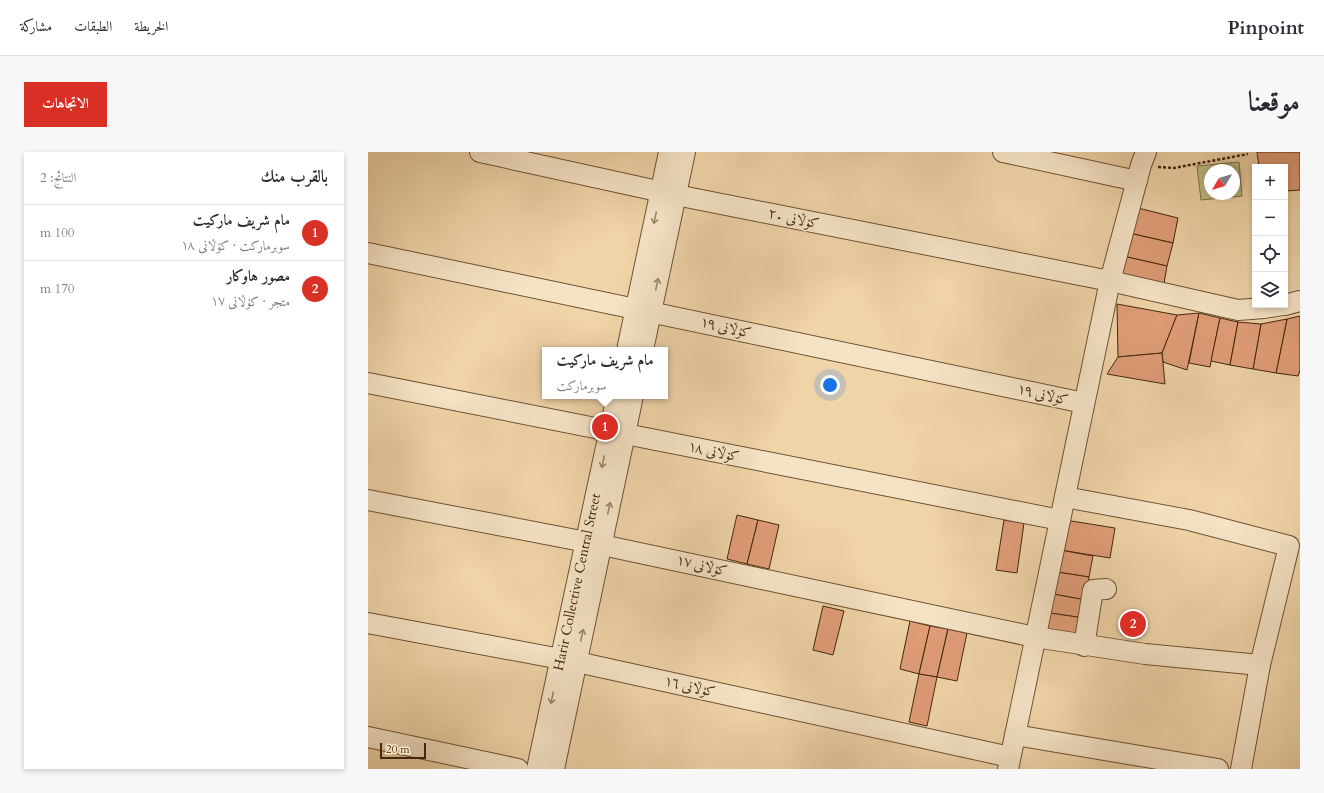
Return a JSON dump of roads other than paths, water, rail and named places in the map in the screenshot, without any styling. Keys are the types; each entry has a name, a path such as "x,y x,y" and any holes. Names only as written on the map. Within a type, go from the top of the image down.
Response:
{"street":[{"name":"کۆڵانی ٢٠","path":"480,152 668,194 1110,281 1238,310 1264,308"},
{"path":"668,194 669,152"},
{"path":"628,347 643,311 668,194 685,152"},
{"path":"1003,152 1141,166 1110,281 1009,763"},
{"name":"کۆڵانی ١٩","path":"368,253 1084,403"},
{"name":"کۆڵانی ٢٠","path":"1288,304 1300,301"},
{"path":"643,311 643,347"},
{"name":"کۆڵانی ١٨","path":"368,383 1060,520"},
{"name":"Harir Collective Central Street","path":"617,399 617,433"},
{"name":"Harir Collective Central Street","path":"554,769 569,661 617,433 632,399"},
{"path":"1065,497 1189,520 1289,546 1260,665 1241,769"},
{"name":"کۆڵانی ١٧","path":"368,500 594,544 1035,637 1084,646 1260,665"},
{"path":"1084,646 1092,590 1106,589"},
{"name":"کۆڵانی ١٦","path":"368,623 569,661 1009,763"},
{"name":"Harir Collective Central Street","path":"537,769 569,661"},
{"path":"1015,735 1218,769"},
{"path":"368,737 518,769"}],"place":[{"name":"مام شریف مارکیت","path":"605,427"},
{"name":"مصور هاوکار","path":"1133,624"}]}
